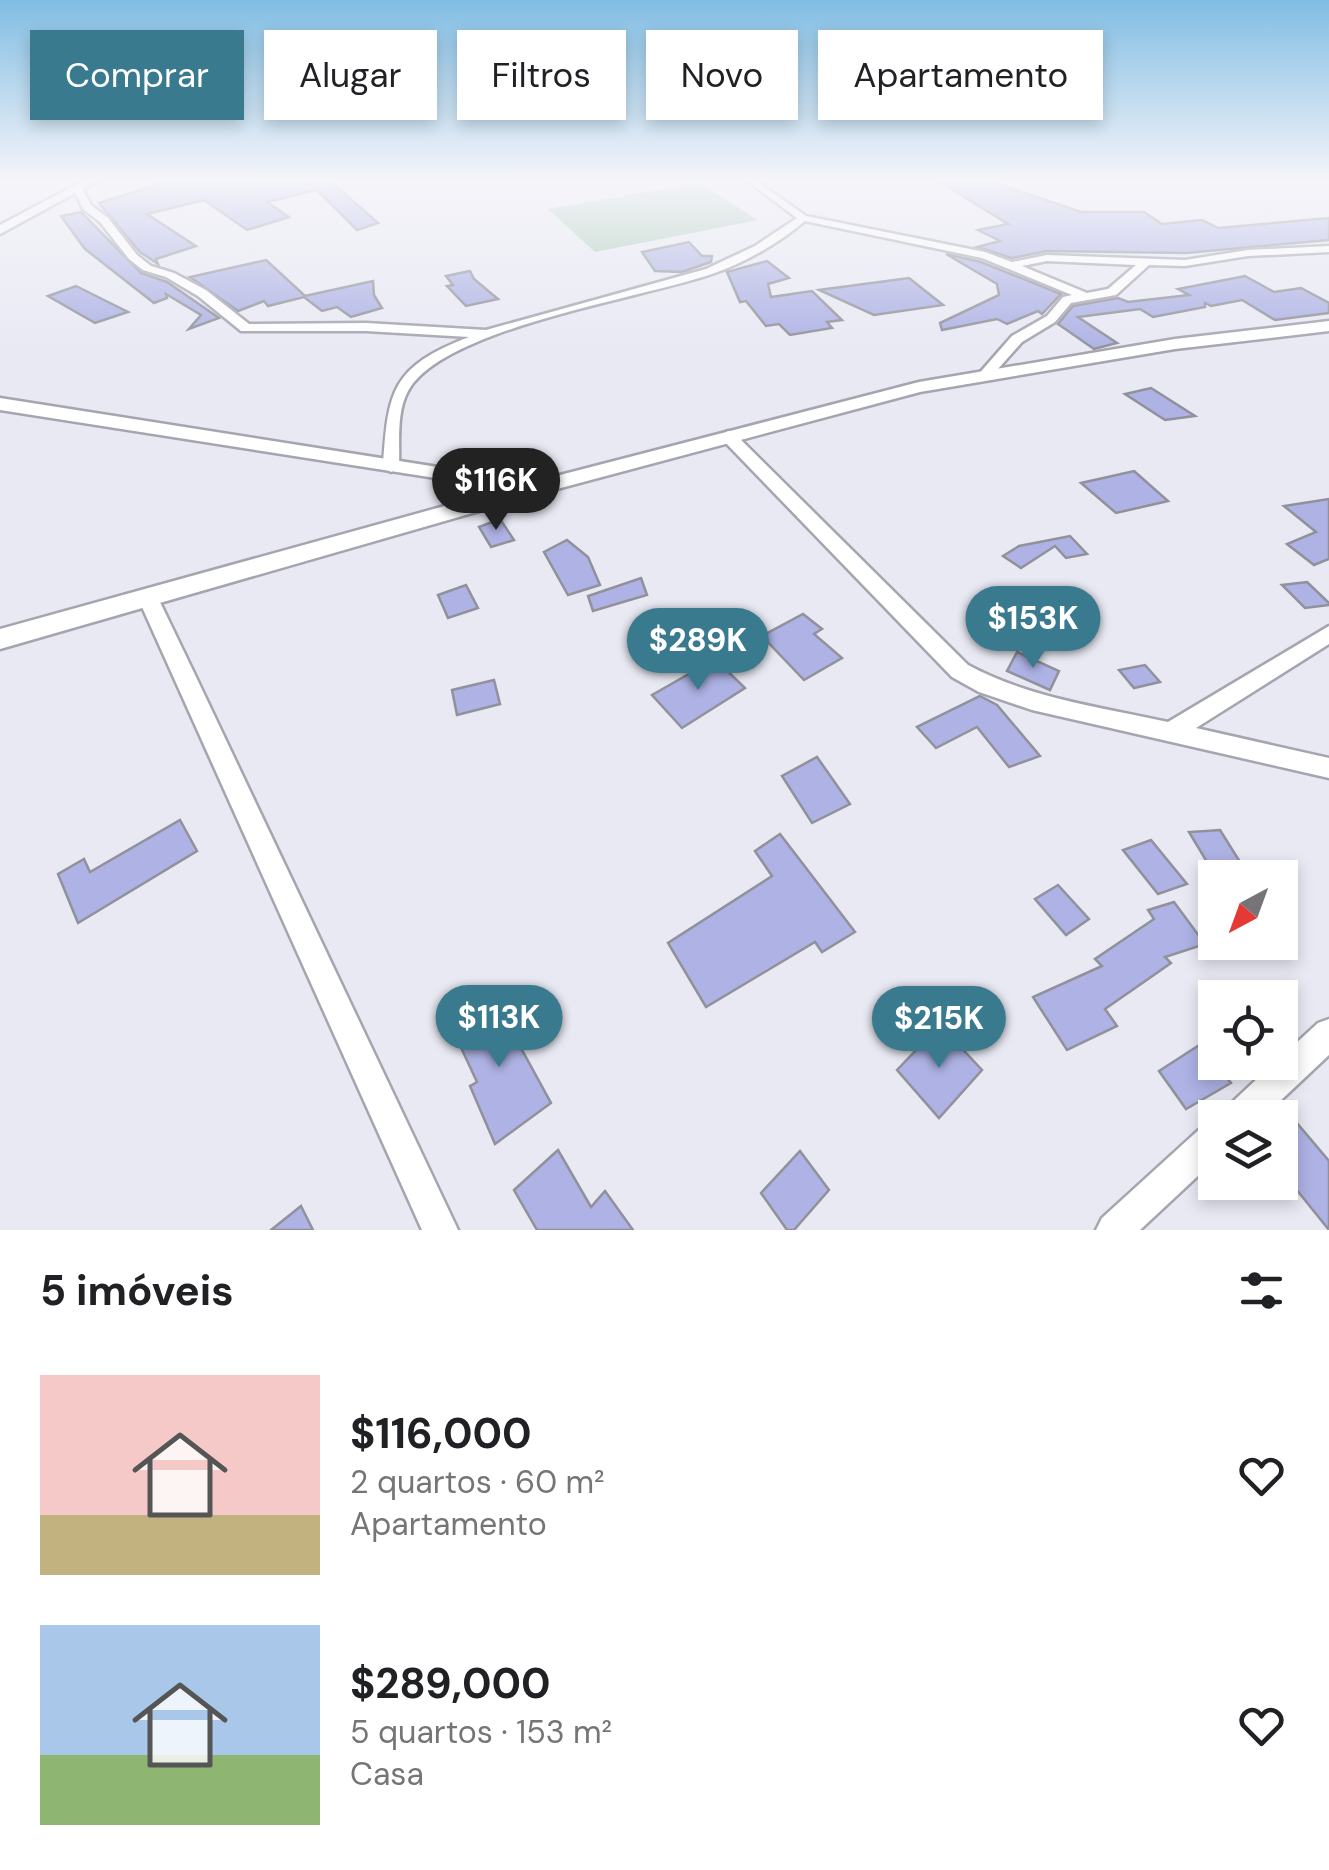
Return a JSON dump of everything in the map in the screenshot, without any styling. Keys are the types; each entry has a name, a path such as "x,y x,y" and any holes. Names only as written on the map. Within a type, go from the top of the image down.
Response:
{"street":[{"path":"117,237 133,258 147,268 170,275 202,294 246,328 488,334"},
{"path":"390,467 402,387 452,350 488,334 707,273 778,237"},
{"path":"901,237 1013,264 1086,297"},
{"path":"1013,264 1047,258 1146,264 1329,250"},
{"path":"984,376 1016,339 1051,319 1067,300 1112,292 1146,264"},
{"path":"1059,286 1067,300"},
{"path":"0,639 534,488 918,387 1175,344 1329,326"},
{"path":"0,404 534,488"},
{"path":"728,436 960,671 986,686 1032,701 1329,768"},
{"path":"148,598 219,744 380,1110 440,1230"},
{"path":"1174,730 1329,634"},
{"path":"1258,1100 1329,1034"},
{"path":"1114,1230 1198,1153"}],"green space":[{"path":"579,237 669,237 595,252"}],"building":[{"path":"77,237 106,237 141,273 167,282 219,318 189,329 201,315 166,294 167,298 154,303 85,249"},
{"path":"128,237 183,237 196,246 156,259 158,264"},
{"path":"993,237 1329,237 1186,253 1047,251 1012,258 977,247 1000,241"},
{"path":"689,242 702,256 712,256 711,262 682,272 655,271 642,252"},
{"path":"946,254 981,262 1061,294 1042,314 1038,311 1007,324 997,319 942,330 940,323 999,295 997,284"},
{"path":"266,260 305,296 373,281 374,295 382,308 351,317 337,307 322,311 304,297 268,306 264,301 238,311 190,277"},
{"path":"767,261 789,278 768,284 771,297 812,291 842,320 827,322 832,328 790,335 779,324 766,326 746,301 740,302 727,272"},
{"path":"470,271 498,299 466,306 447,286 453,285 446,276"},
{"path":"1245,276 1274,292 1301,288 1329,303 1329,313 1275,320 1242,300 1211,306 1205,303 1205,307 1153,317 1140,309 1078,317 1117,343 1094,349 1058,324 1073,306 1118,298 1128,302 1189,295 1178,289"},
{"path":"909,278 943,305 874,315 819,290"},
{"path":"76,286 128,312 95,323 48,296"},
{"path":"1151,388 1195,416 1165,420 1125,394"},
{"path":"1134,471 1168,501 1116,513 1081,483"},
{"path":"1329,499 1329,559 1314,565 1287,544 1316,532 1284,506"},
{"path":"500,519 514,540 491,547 479,527"},
{"path":"1070,536 1087,554 1066,558 1055,546 1021,568 1003,556 1019,546"},
{"path":"567,540 588,557 600,585 568,595 544,552"},
{"path":"641,578 647,595 593,611 588,596"},
{"path":"1307,582 1329,605 1305,608 1282,585"},
{"path":"466,585 478,608 448,618 438,595"},
{"path":"803,614 822,629 814,634 842,658 804,680 762,636"},
{"path":"1017,652 1059,671 1050,690 1007,671"},
{"path":"715,659 745,688 682,728 652,695"},
{"path":"1145,665 1160,682 1134,688 1119,670"},
{"path":"494,680 500,704 457,715 452,690"},
{"path":"980,696 997,705 1040,756 1009,767 977,727 936,748 917,727"},
{"path":"817,757 850,804 812,823 782,776"},
{"path":"180,820 197,851 78,923 58,874 84,859 90,872"},
{"path":"1220,830 1239,860 1206,860 1189,832"},
{"path":"780,834 855,932 822,952 815,942 706,1007 668,943 772,876 755,851"},
{"path":"1151,840 1187,884 1158,894 1123,850"},
{"path":"1058,885 1089,919 1066,935 1035,899"},
{"path":"1174,902 1198,935 1198,946 1165,957 1171,963 1105,1009 1117,1026 1067,1050 1033,997 1102,966 1095,959 1154,919 1148,910"},
{"path":"492,995 551,1103 495,1144 470,1086 477,1082 450,1024"},
{"path":"940,1025 982,1070 939,1118 897,1070"},
{"path":"1198,1046 1198,1080 1231,1083 1186,1109 1159,1071"},
{"path":"1298,1124 1329,1161 1329,1230 1298,1191"},
{"path":"558,1150 591,1207 605,1191 633,1230 537,1230 514,1190"},
{"path":"800,1151 829,1190 794,1230 787,1230 761,1193"},
{"path":"301,1206 313,1230 271,1230"}]}
